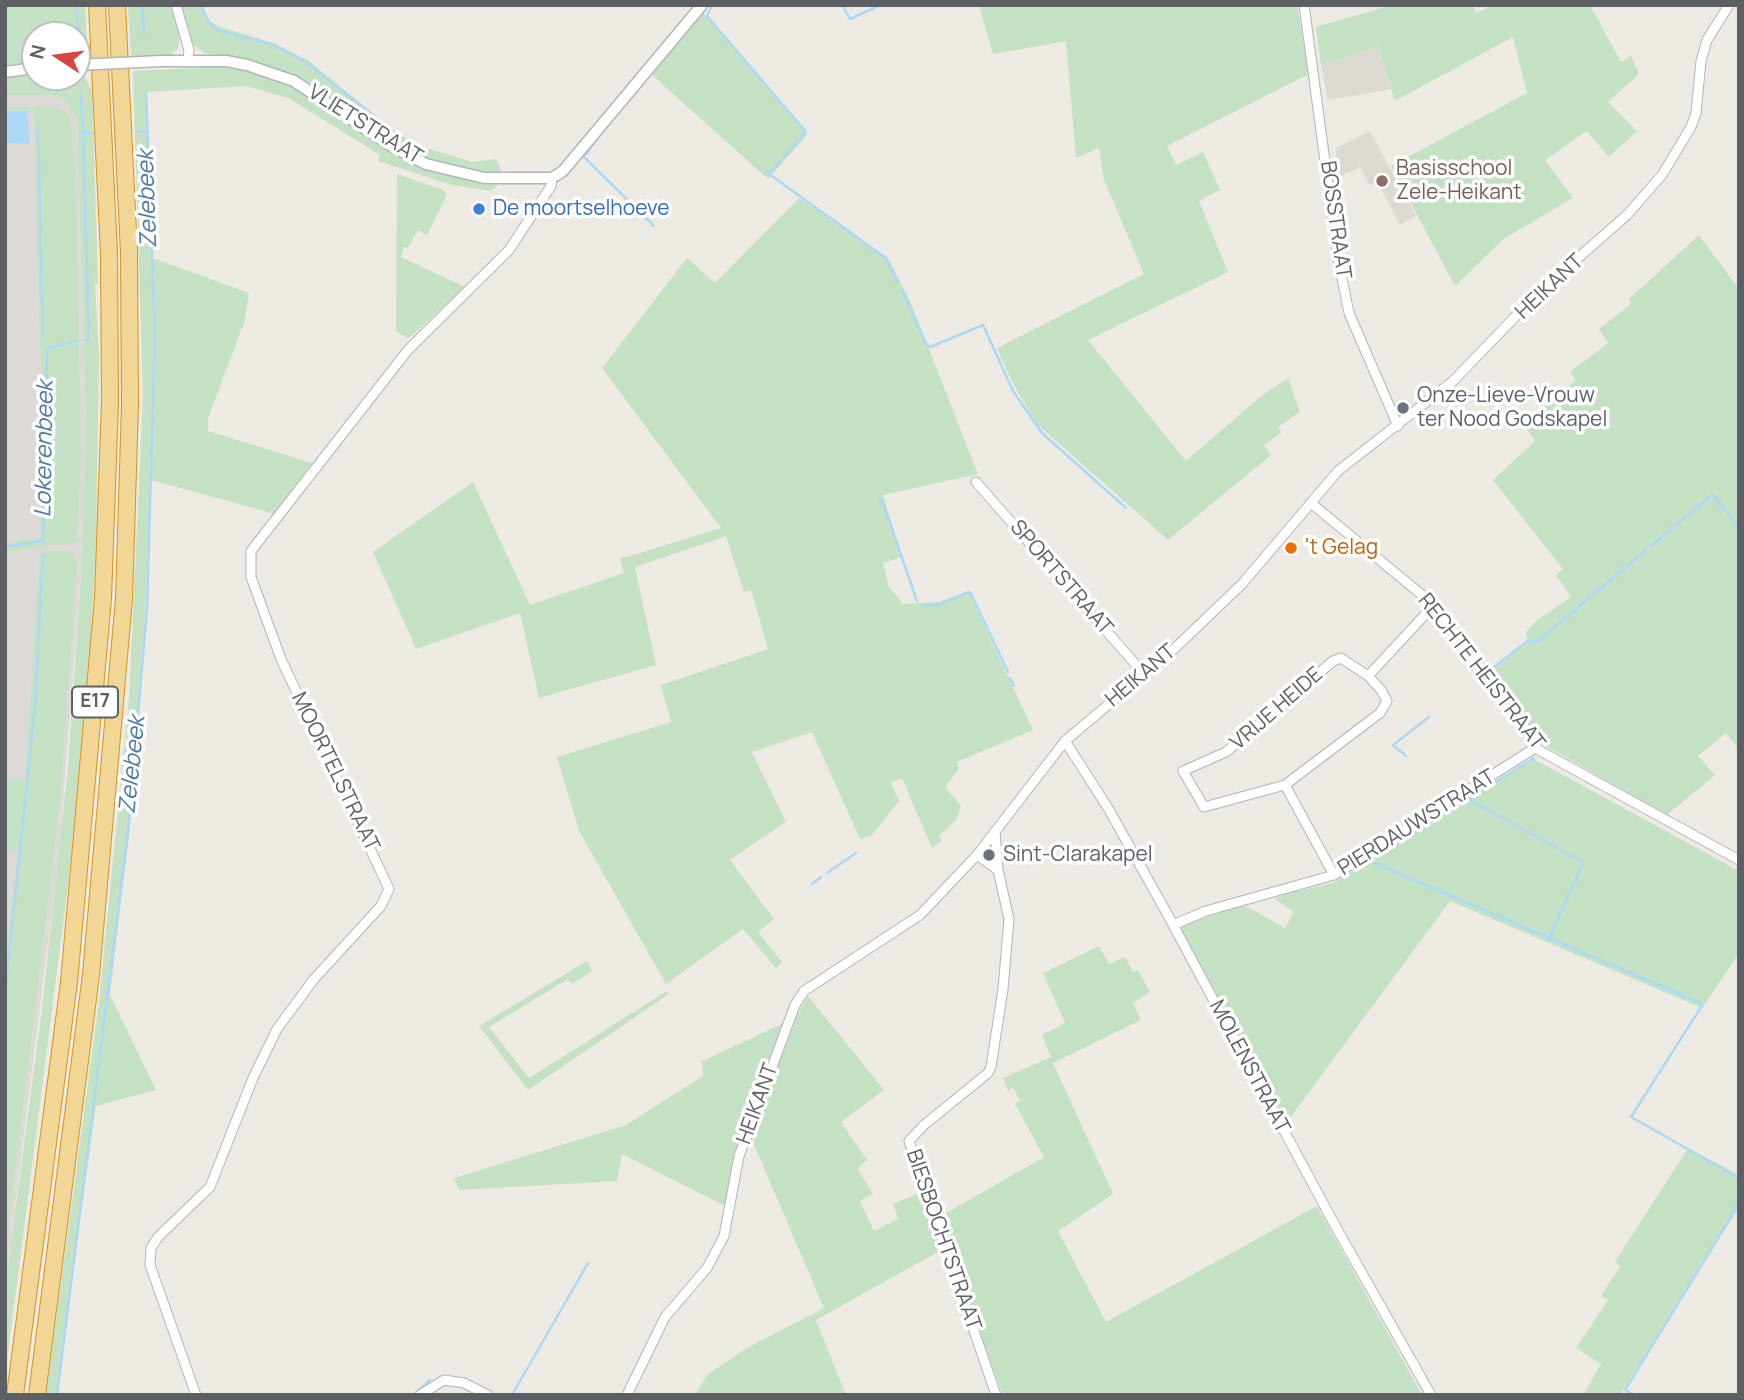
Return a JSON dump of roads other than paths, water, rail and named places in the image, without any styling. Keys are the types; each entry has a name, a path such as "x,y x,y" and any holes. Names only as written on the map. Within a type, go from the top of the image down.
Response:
{"highway":[{"name":"E17","path":"15,1395 69,982 103,598 110,402 109,254 97,5"},
{"name":"E17","path":"37,1395 91,975 124,599 130,404 129,267 117,5"}],"street":[{"path":"176,5 189,50 188,59"},
{"path":"552,178 563,172 702,5"},
{"name":"BOSSTRAAT","path":"1304,5 1314,59 1338,258 1349,313 1398,426"},
{"name":"HEIKANT","path":"627,1395 665,1317 707,1268 724,1236 739,1156 787,1027 804,991 919,915 976,855 1065,741 1144,674 1242,584 1338,471 1453,381 1539,292 1628,215 1661,175 1691,127 1696,113 1701,61 1707,40 1729,5"},
{"name":"VLIETSTRAAT","path":"91,64 188,59 247,65 293,81 393,148 426,164 484,178 552,178"},
{"name":"MOORTELSTRAAT","path":"196,1395 150,1265 151,1248 158,1237 210,1187 253,1078 277,1028 314,979 381,906 388,889 281,659 251,577 251,551 408,350 509,250 551,186 552,178"},
{"name":"SPORTSTRAAT","path":"976,482 1144,674"},
{"name":"RECHTE HEISTRAAT","path":"1311,503 1434,605 1536,743 1535,748 1739,860"},
{"path":"1368,676 1434,605"},
{"name":"VRIJE HEIDE","path":"1341,658 1351,662 1381,690 1387,701 1385,708 1285,785 1204,807 1182,771 1226,752 1244,740 1333,661 1341,658"},
{"name":"MOLENSTRAAT","path":"1065,741 1108,808 1336,1229 1431,1395"},
{"name":"PIERDAUWSTRAAT","path":"1173,925 1206,911 1334,876 1535,748"},
{"path":"1285,785 1334,876"},
{"name":"BIESBOCHTSTRAAT","path":"995,831 998,870 1009,919 1003,989 991,1067 988,1073 924,1125 909,1141 996,1395"},
{"path":"976,855 998,870"},
{"path":"420,1395 444,1380 464,1383 488,1395"}],"water":[{"path":"27,111 30,144 5,143 5,112"}],"waterway":[{"path":"76,5 78,21"},
{"name":"Lokerenbeek","path":"142,5 144,32"},
{"path":"201,5 210,24 220,31 270,44 306,62 400,137"},
{"path":"712,5 707,16 806,132 769,174 886,258 897,281"},
{"path":"842,5 850,19 880,5"},
{"name":"Zelebeek","path":"57,1395 128,831 147,609 155,333 146,91"},
{"path":"81,95 83,133"},
{"path":"38,128 43,335"},
{"name":"Lokerenbeek","path":"136,132 146,131"},
{"name":"Lokerenbeek","path":"85,340 89,339 83,133 94,133"},
{"path":"599,136 584,157 654,226"},
{"path":"902,290 926,344 930,347 983,325 1013,391 1042,433 1126,508"},
{"name":"Lokerenbeek","path":"5,547 43,541 47,349 76,341"},
{"path":"1651,546 1713,494 1739,529"},
{"path":"879,500 882,500 917,601"},
{"path":"1489,671 1529,640 1537,642 1646,550"},
{"path":"5,993 35,706 43,555"},
{"path":"921,607 936,605 970,592 1008,672"},
{"path":"1010,678 1014,686"},
{"path":"1406,756 1393,745 1429,717"},
{"path":"1534,758 1370,861 1703,1004 1631,1117 1739,1178"},
{"path":"1468,799 1581,861"},
{"path":"827,873 856,853"},
{"path":"1549,939 1583,863"},
{"path":"812,884 821,877"},
{"path":"1635,1395 1625,1390 1739,1204"},
{"path":"512,1395 588,1263"},
{"path":"414,1395 430,1380"}],"place":[{"name":"Basisschool Zele-Heikant","path":"1382,181"},
{"name":"De moortselhoeve","path":"479,209"},
{"name":"Onze-Lieve-Vrouw ter Nood Godskapel","path":"1403,408"},
{"name":"'t Gelag","path":"1291,548"},
{"name":"Sint-Clarakapel","path":"989,855"}]}
